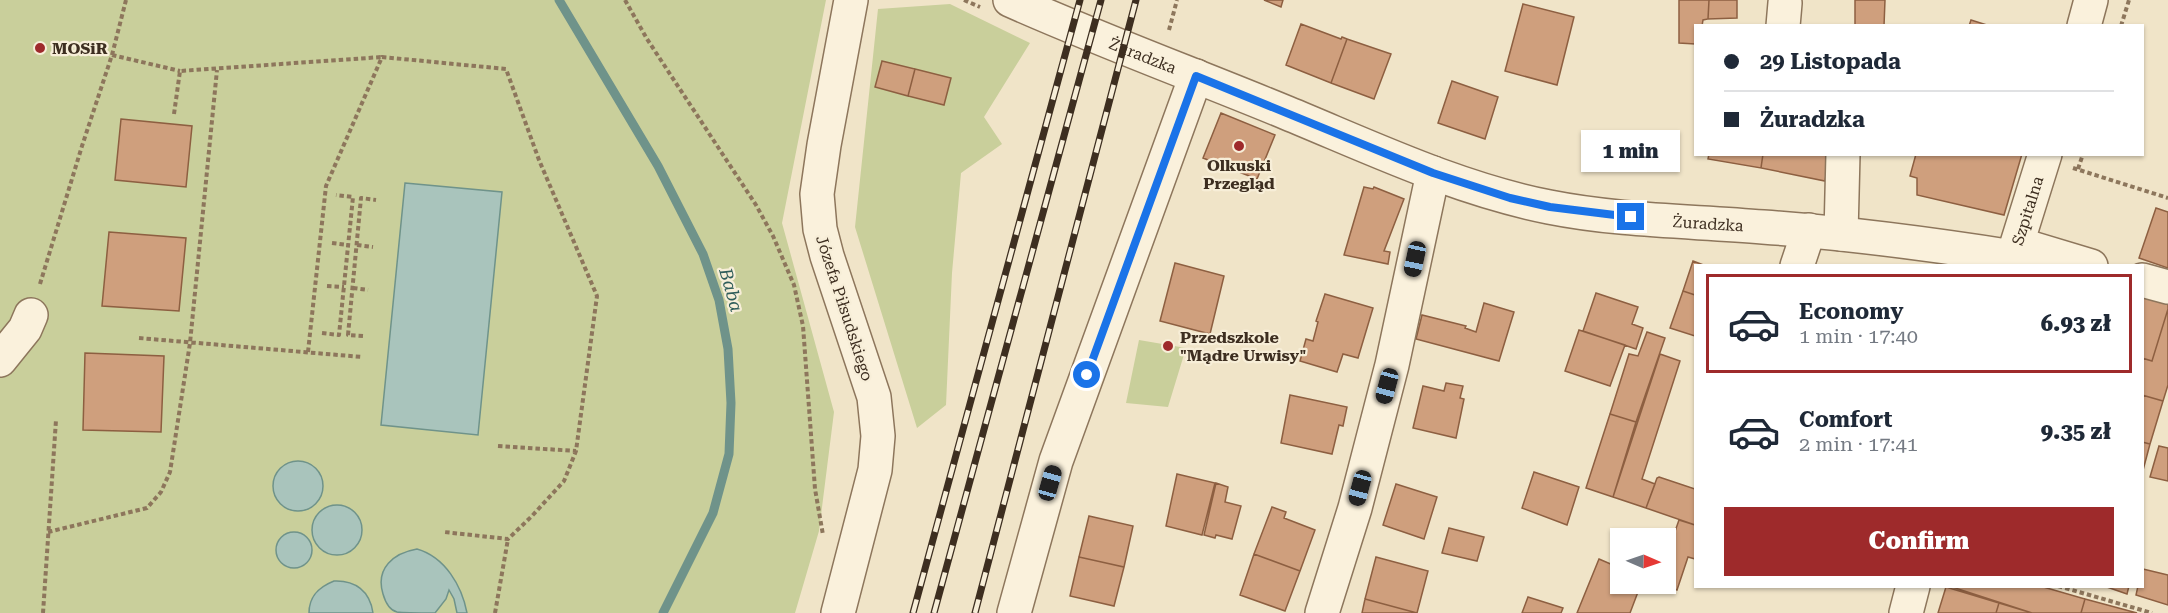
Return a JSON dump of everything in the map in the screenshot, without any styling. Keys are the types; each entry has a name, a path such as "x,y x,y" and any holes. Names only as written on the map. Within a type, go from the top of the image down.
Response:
{"street":[{"name":"Józefa Piłsudskiego","path":"838,613 875,470 878,436 874,397 827,256 820,229 817,194 851,0"},
{"name":"Żuradzka","path":"1010,0 1433,173 1510,198 1550,207 1631,217 1809,230 1913,241 2076,264"},
{"path":"2085,24 2091,0"},
{"path":"1014,613 1056,461 1196,76"},
{"path":"1841,234 1843,156"},
{"name":"Szpitalna","path":"2014,256 2058,161"},
{"path":"1322,613 1354,508 1392,365 1433,173"},
{"path":"1798,264 1809,230"},
{"path":"2144,281 2168,287"},
{"path":"0,360 25,329 31,315"},
{"path":"1906,613 1913,588"}],"path":[{"path":"31,315 112,55 126,0"},
{"path":"626,0 647,39 756,205 773,236 794,285 803,326 815,489 823,539"},
{"path":"2122,24 2129,0"},
{"path":"112,55 180,71 382,57 506,69 539,160 597,296 576,451 564,481 508,539 495,613"},
{"path":"308,352 326,186 382,57"},
{"path":"48,532 147,508 161,492 170,472 190,342 217,70"},
{"path":"174,114 180,71"},
{"path":"2078,169 2082,156"},
{"path":"2058,161 2168,198"},
{"path":"322,333 339,335 344,287 353,196 336,195"},
{"path":"363,336 348,335 361,198 376,200"},
{"path":"332,243 348,245"},
{"path":"357,245 373,247"},
{"path":"327,286 344,287"},
{"path":"353,288 368,290"},
{"path":"139,338 362,357"},
{"path":"43,613 56,420"},
{"path":"498,446 576,451"},
{"path":"444,532 508,539"},
{"path":"2065,588 2152,613"}],"green space":[{"path":"0,0 826,0 782,223 834,412 819,531 795,613 0,613"},
{"path":"950,4 1030,43 984,117 1002,144 961,173 952,273 946,405 917,428 855,227 878,9"},
{"path":"1139,340 1186,348 1168,407 1126,403"}],"water":[{"path":"405,183 502,192 478,435 381,425"},
{"path":"293,461 303,461 316,468 323,481 323,491 316,504 303,511 293,511 284,507 277,500 273,491 273,481 277,472 284,465"},
{"path":"332,505 342,505 355,512 362,525 362,535 355,548 342,555 332,555 323,551 316,544 312,535 312,525 316,516 323,509"},
{"path":"294,532 307,537 312,550 307,563 294,568 281,563 276,550 281,537"},
{"path":"417,549 436,559 451,574 461,593 467,613 457,613 449,590 446,599 435,613 397,612 386,602 381,585 384,569 394,558"},
{"path":"334,581 349,582 360,588 369,599 373,613 309,613 309,607 316,593"}],"building":[{"path":"1264,0 1283,0 1281,7"},
{"path":"1679,0 1709,0 1708,19 1703,20 1702,24 1694,24 1694,44 1679,43"},
{"path":"1709,0 1737,0 1737,18 1708,19"},
{"path":"1855,0 1885,0 1884,24 1855,24"},
{"path":"1523,4 1574,17 1557,85 1505,71"},
{"path":"1971,20 1984,24 1970,24"},
{"path":"1301,24 1341,39 1342,37 1347,39 1331,83 1286,65"},
{"path":"1347,39 1391,54 1374,99 1331,83"},
{"path":"882,61 915,69 908,96 875,87"},
{"path":"915,69 951,78 944,105 908,96"},
{"path":"1452,81 1498,97 1485,139 1438,123"},
{"name":"Olkuski Przegląd","path":"1221,113 1275,135 1257,179 1203,158"},
{"path":"121,119 192,126 186,187 115,180"},
{"path":"1709,156 1763,156 1761,168 1708,159"},
{"path":"1763,156 1830,156 1825,181 1761,168"},
{"path":"1915,156 2021,156 2004,215 1917,195 1917,178 1910,176"},
{"path":"1364,187 1373,189 1374,187 1404,199 1384,251 1390,252 1388,264 1344,255"},
{"path":"2156,208 2168,212 2168,268 2139,258"},
{"path":"109,232 186,238 179,311 102,306"},
{"path":"1693,261 1701,264 1694,264 1694,295 1683,291"},
{"name":"Przedszkole \"Mądre Urwisy\"","path":"1175,263 1224,276 1210,334 1160,321"},
{"path":"1683,291 1694,295 1694,336 1670,328"},
{"path":"1596,293 1638,307 1632,324 1643,328 1636,349 1583,331"},
{"path":"1325,294 1373,308 1358,358 1343,354 1337,372 1300,361 1306,339 1313,341 1318,322 1316,321"},
{"path":"2144,294 2168,300 2168,309 2152,361 2144,359"},
{"path":"1484,303 1514,312 1499,361 1416,339 1422,315 1466,326 1465,328 1476,332"},
{"path":"2168,309 2168,385 2163,401 2144,396 2144,359 2152,361"},
{"path":"1579,330 1625,345 1610,386 1565,371"},
{"path":"1647,332 1665,338 1636,422 1610,414 1629,354 1638,356"},
{"path":"85,353 164,356 161,432 83,430"},
{"path":"1660,354 1680,361 1642,479 1655,484 1646,508 1613,497"},
{"path":"1446,383 1463,386 1460,398 1464,399 1456,438 1413,428 1423,386 1444,391"},
{"path":"1290,395 1347,407 1343,426 1339,425 1332,454 1281,443"},
{"path":"2144,396 2163,401 2150,444 2144,442"},
{"path":"1610,414 1636,422 1613,497 1586,488"},
{"path":"2144,442 2150,444 2144,466"},
{"path":"2159,446 2168,448 2168,481 2150,477"},
{"path":"1534,472 1579,487 1567,525 1522,508"},
{"path":"1177,474 1215,483 1202,535 1166,526"},
{"path":"1657,478 1694,489 1694,525 1646,508"},
{"path":"1216,483 1228,487 1225,502 1241,506 1232,539 1204,535"},
{"path":"1396,484 1437,497 1424,539 1383,525"},
{"path":"1272,507 1286,512 1284,518 1315,530 1300,571 1254,554"},
{"path":"1089,516 1133,526 1124,567 1079,557"},
{"path":"1679,520 1694,525 1694,559 1688,557 1677,590 1676,529"},
{"path":"1449,528 1484,537 1477,561 1442,553"},
{"path":"1254,554 1300,571 1285,611 1240,595"},
{"path":"1079,557 1124,567 1114,606 1070,596"},
{"path":"1376,557 1428,571 1417,613 1365,599"},
{"path":"1599,559 1610,564 1610,594 1637,594 1630,613 1577,613"},
{"path":"2144,569 2168,575 2168,605 2136,595 2138,588 2144,588"},
{"path":"1946,588 1999,603 1996,613 1938,613"},
{"path":"1955,588 2047,588 2085,599 2081,613 2032,613"},
{"path":"2110,588 2128,588 2127,594"},
{"path":"1528,597 1563,608 1561,613 1522,613"},
{"path":"1365,599 1417,613 1362,613"},
{"path":"2085,599 2137,613 2081,613"},
{"path":"1999,603 2032,613 1996,613"}],"waterway":[{"name":"Baba","path":"559,0 658,166 703,254 719,300 728,349 731,403 729,454 713,513 663,613"}],"railway":[{"path":"913,613 1080,0"},
{"path":"934,613 1101,0"},
{"path":"975,613 1136,0"}],"place":[{"name":"MOSiR","path":"40,48"},
{"name":"Olkuski Przegląd","path":"1239,146"},
{"name":"Przedszkole \"Mądre Urwisy\"","path":"1168,346"}],"route":[{"path":"1087,375 1196,76 1433,173 1510,198 1587,213 1631,217"}]}
